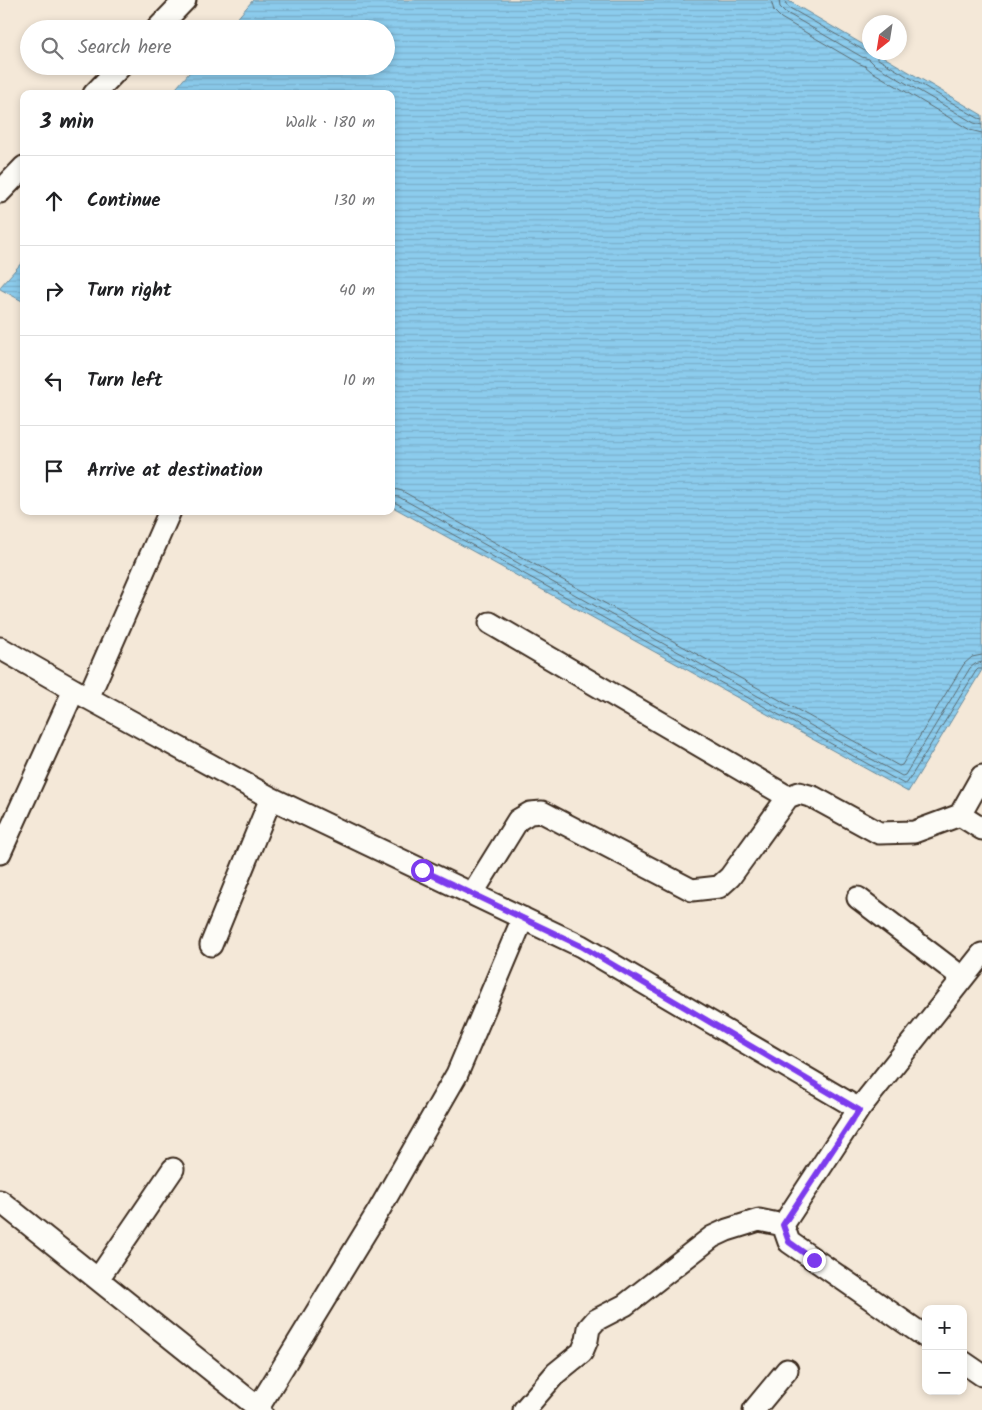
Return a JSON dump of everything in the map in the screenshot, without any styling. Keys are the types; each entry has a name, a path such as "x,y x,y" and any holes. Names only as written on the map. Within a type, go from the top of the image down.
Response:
{"street":[{"path":"166,20 185,0"},
{"path":"98,90 112,75"},
{"path":"0,192 20,171"},
{"path":"0,853 81,694 168,515"},
{"path":"490,623 788,798"},
{"path":"0,648 271,798 581,946 859,1110"},
{"path":"472,894 518,820 530,813 542,812 692,890 719,887 730,877 788,798 799,793 813,797 879,833 914,832 960,815 982,776"},
{"path":"211,945 271,798"},
{"path":"960,815 982,829"},
{"path":"858,898 963,978"},
{"path":"0,1201 260,1409 379,1210 457,1074 523,918"},
{"path":"783,1225 859,1110 982,954"},
{"path":"98,1279 173,1169"},
{"path":"524,1410 556,1373 582,1352 589,1328 596,1320 625,1305 712,1237 759,1220 783,1225"},
{"path":"783,1225 789,1242 922,1334"},
{"path":"967,1365 982,1375"},
{"path":"754,1410 788,1370"}],"water":[{"path":"253,0 787,0 862,44 862,60 889,60 982,115 982,670 908,792 395,508 395,90 174,90 187,75 395,75 395,20 236,20"},
{"path":"20,264 20,300 0,289"}],"route":[{"path":"422,870 581,946 859,1110 783,1225 789,1242 814,1260"}]}
